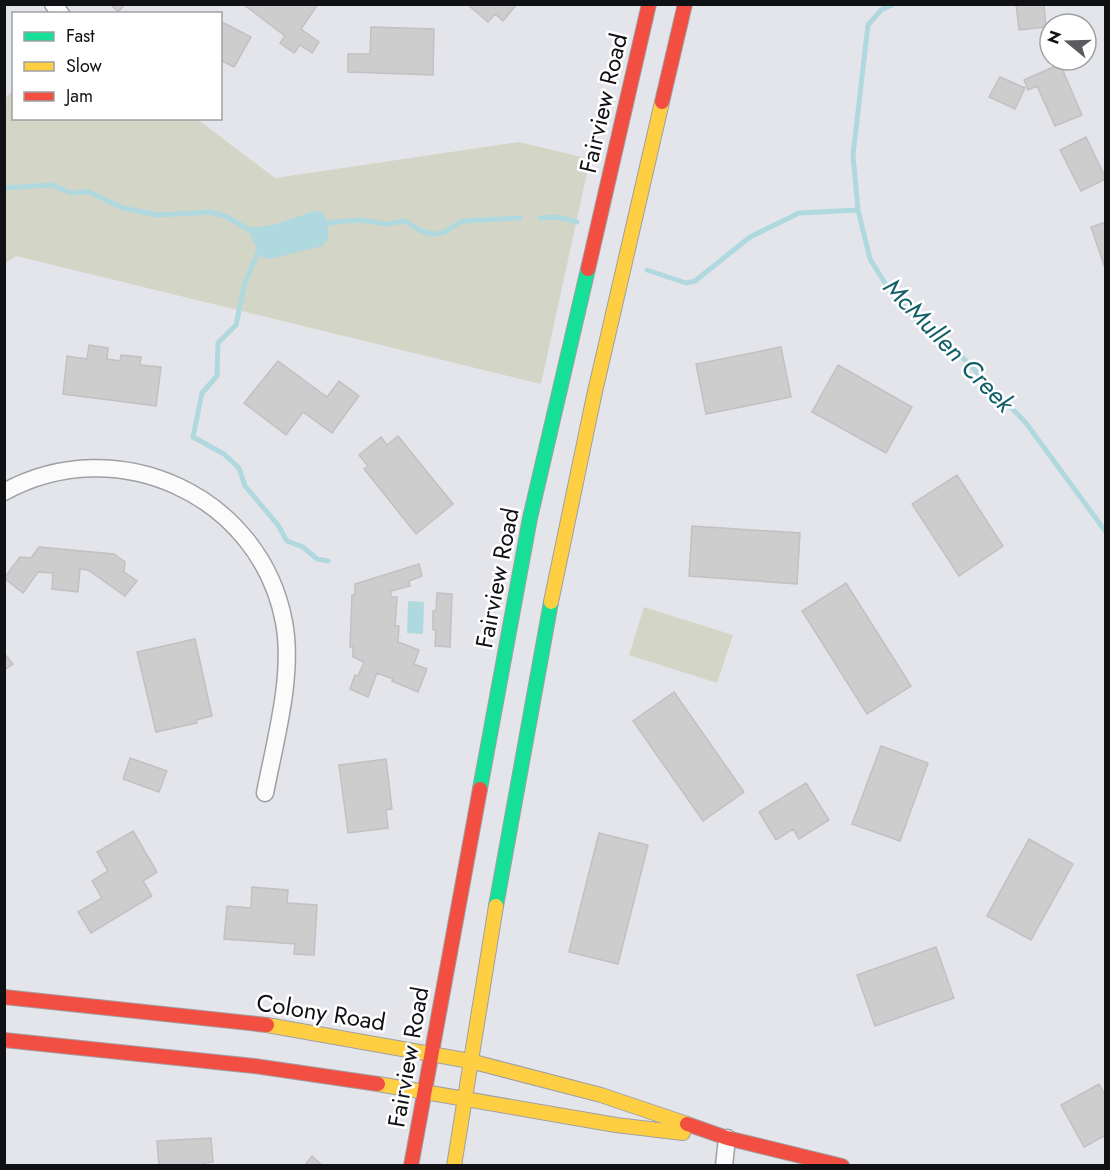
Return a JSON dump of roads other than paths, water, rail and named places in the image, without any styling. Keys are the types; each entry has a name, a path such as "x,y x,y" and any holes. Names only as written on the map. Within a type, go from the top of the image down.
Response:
{"main road":[{"name":"Fairview Road","path":"411,1166 531,518 649,4"},
{"path":"454,1166 539,662 566,524 685,4"},
{"name":"Colony Road","path":"4,997 262,1024 470,1061 601,1095 727,1138 842,1166"},
{"name":"Colony Road","path":"4,1040 255,1066 424,1091 616,1125 727,1138"}],"street":[{"path":"4,492 34,478 60,471 93,468 125,470 156,477 186,489 213,506 243,536 262,562 276,591 284,622 288,655 284,694 265,793"},
{"path":"724,1166 727,1138"}],"water":[{"path":"314,211 324,213 328,224 328,239 322,246 270,259 261,257 247,228 273,225"},
{"path":"408,601 424,602 423,634 407,633"}],"waterway":[{"name":"McMullen Creek","path":"894,4 881,10 868,25 853,155 858,210 870,259 890,291 921,324 960,355 1026,423 1106,532"},
{"path":"4,188 51,185 71,193 89,192 123,208 157,215 211,212 227,217 253,232"},
{"path":"647,270 686,283 695,281 750,237 799,213 858,210"},
{"path":"540,218 559,217 577,222"},
{"path":"322,225 360,220 387,224 405,221 421,231 432,234 443,233 462,221 520,218"},
{"path":"261,246 245,282 236,325 218,343 217,376 202,393 193,437 224,454 239,468 245,486 278,525 287,541 303,547 317,559 328,561"}]}
